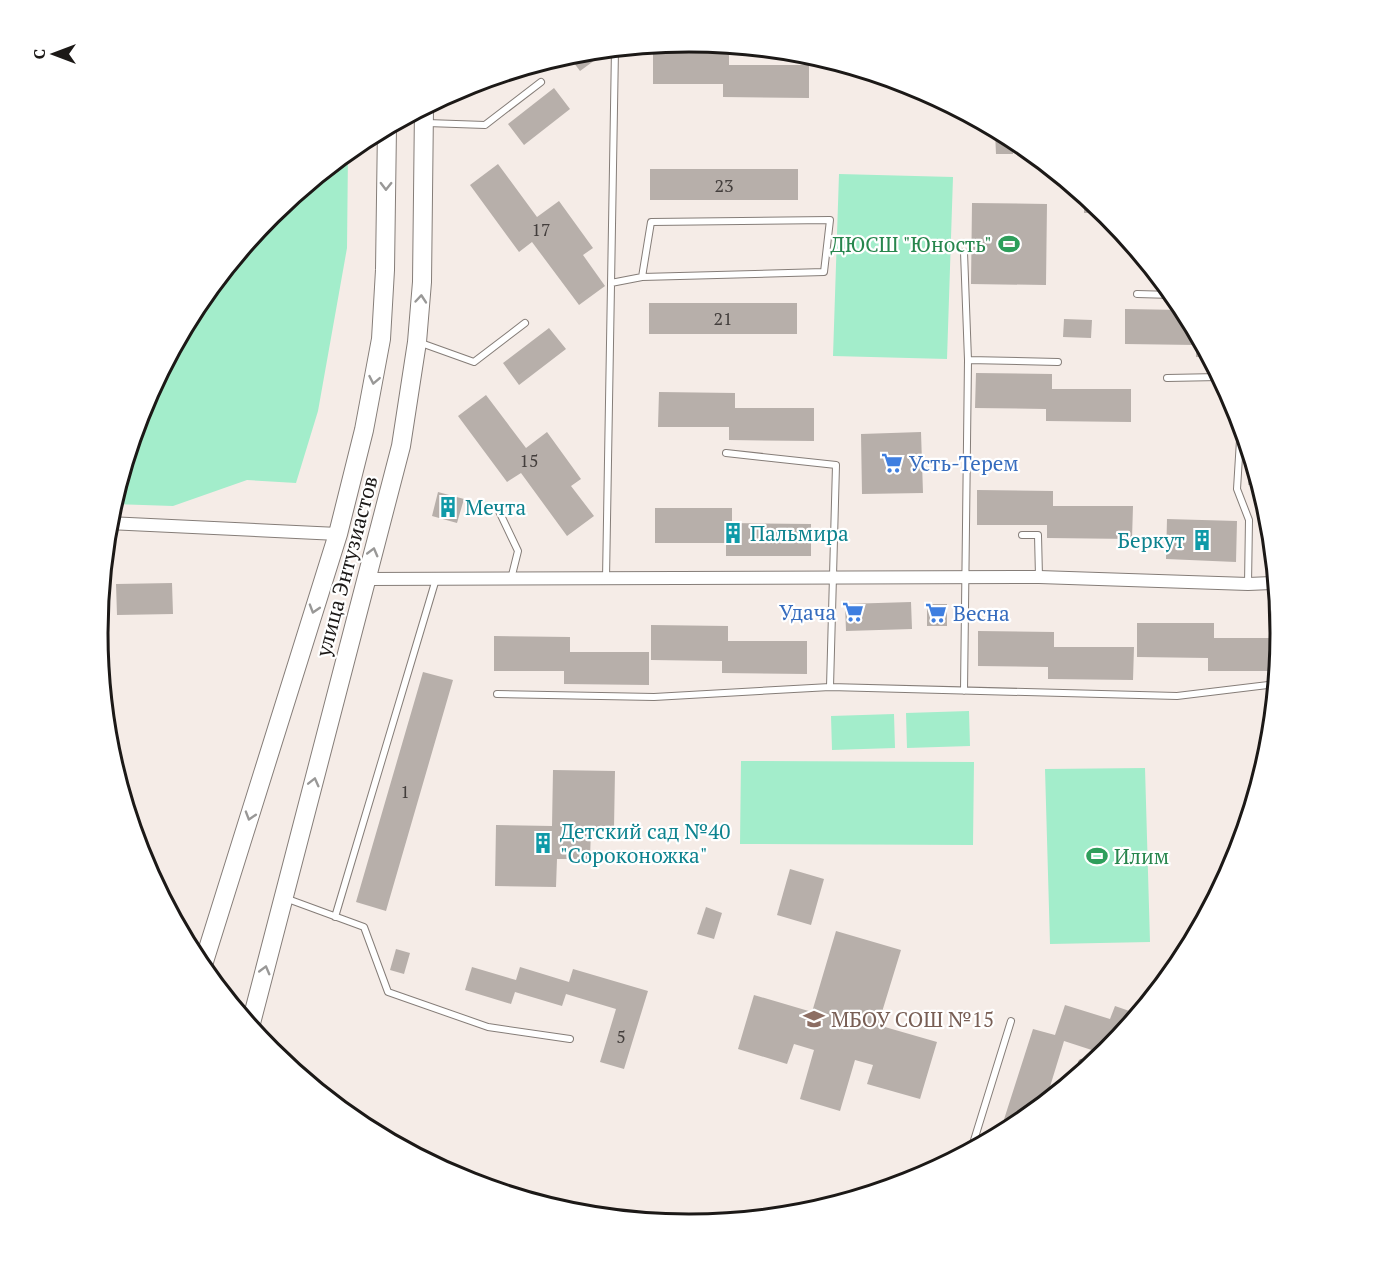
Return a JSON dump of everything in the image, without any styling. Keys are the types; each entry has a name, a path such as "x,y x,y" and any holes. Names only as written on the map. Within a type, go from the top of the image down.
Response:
{"street":[{"name":"улица Энтузиастов","path":"252,1018 401,446 417,342 422,282 424,116"},
{"name":"улица Энтузиастов","path":"206,956 338,534 364,430 381,339 385,270 387,137"},
{"path":"118,523 338,534"},
{"path":"366,579 1039,577 1268,583"}],"lane":[{"path":"606,579 615,57"},
{"path":"426,115 485,125 541,82"},
{"path":"611,283 642,278 824,272 830,220 651,222 642,278"},
{"path":"964,252 968,360 964,691"},
{"path":"1137,294 1160,295"},
{"path":"417,342 474,362 525,323"},
{"path":"968,360 1058,362"},
{"path":"1167,378 1210,377"},
{"path":"1239,449 1237,489 1250,520 1248,584"},
{"path":"726,453 836,465 830,687"},
{"path":"498,508 518,551 511,580"},
{"path":"1022,535 1038,535 1039,577"},
{"path":"335,916 436,579"},
{"path":"497,694 654,697 830,687 1177,696 1268,685"},
{"path":"284,898 364,927 388,992 488,1027 570,1039"},
{"path":"974,1140 1011,1021"}],"green space":[{"path":"348,163 347,248 318,411 296,483 247,480 173,506 123,504 139,447 168,377 206,311 252,250 306,197"},
{"path":"839,174 953,177 947,359 833,356"},
{"path":"969,711 970,746 907,748 906,713"},
{"path":"894,714 895,748 832,750 831,716"},
{"path":"741,761 974,762 973,845 740,844"},
{"name":"Илим","path":"1145,768 1150,942 1050,944 1045,769"}],"building":[{"path":"689,52 729,54 729,65 809,66 809,98 723,97 723,84 653,84 653,54"},
{"path":"594,61 580,71 575,64"},
{"path":"554,88 570,109 524,145 508,124"},
{"path":"995,140 1013,151 1013,154 996,154"},
{"path":"498,164 537,217 559,201 593,248 583,255 605,286 579,305 532,242 519,252 470,185"},
{"path":"650,169 798,169 798,200 650,200"},
{"name":"ДЮСШ \"Юность\"","path":"972,203 1047,204 1046,285 971,284"},
{"path":"649,303 797,303 797,334 649,334"},
{"path":"1125,309 1171,310 1193,345 1125,344"},
{"path":"1064,319 1092,320 1091,338 1063,337"},
{"path":"549,328 566,349 519,385 503,363"},
{"path":"976,373 1052,374 1052,389 1131,389 1131,422 1046,421 1046,409 975,408"},
{"path":"659,392 735,393 735,408 814,408 814,441 729,440 729,427 658,427"},
{"path":"486,395 526,448 547,432 581,479 571,486 594,516 567,536 521,473 507,482 458,416"},
{"name":"Усть-Терем","path":"921,432 923,493 862,494 861,434"},
{"path":"977,490 1053,491 1053,506 1133,506 1132,539 1047,538 1047,525 977,525"},
{"name":"Мечта","path":"438,492 464,499 457,523 432,516"},
{"name":"Пальмира","path":"655,508 732,508 732,523 811,524 811,556 726,556 726,543 655,543"},
{"name":"Беркут","path":"1167,519 1237,521 1236,562 1166,559"},
{"path":"172,583 173,614 117,615 116,584"},
{"path":"911,602 912,629 846,631 845,604"},
{"path":"927,604 947,604 947,626 927,626"},
{"path":"1137,623 1214,623 1214,638 1270,638 1269,671 1208,671 1208,658 1137,657"},
{"path":"651,625 728,626 728,641 807,641 807,674 722,673 722,661 651,660"},
{"path":"978,631 1054,632 1054,647 1134,647 1133,680 1048,679 1048,667 978,666"},
{"path":"494,636 570,637 570,652 649,652 649,685 564,684 564,671 494,671"},
{"path":"423,672 453,680 386,911 356,902"},
{"name":"Детский сад №40 \"Сороконожка\"","path":"553,770 615,771 614,828 591,828 590,859 557,859 556,887 495,886 496,825 552,826"},
{"path":"790,869 824,879 811,925 777,915"},
{"path":"706,907 722,913 714,939 697,934"},
{"name":"МБОУ СОШ №15","path":"836,931 901,950 878,1025 937,1042 920,1099 867,1084 873,1065 855,1060 840,1111 800,1099 814,1050 794,1044 787,1064 738,1049 754,995 812,1012"},
{"path":"396,949 410,953 404,974 390,970"},
{"path":"472,967 516,980 520,967 569,982 573,969 648,991 624,1069 600,1062 616,1009 566,994 562,1006 515,992 511,1004 465,990"},
{"path":"1065,1005 1110,1019 1115,1006 1130,1011 1093,1050 1064,1041 1049,1089 1003,1122 1033,1029 1055,1035"}],"place":[{"name":"ДЮСШ \"Юность\"","path":"1009,244"},
{"name":"Усть-Терем","path":"892,463"},
{"name":"Мечта","path":"448,507"},
{"name":"Пальмира","path":"733,533"},
{"name":"Беркут","path":"1202,540"},
{"name":"Удача","path":"853,612"},
{"name":"Весна","path":"936,613"},
{"name":"Детский сад №40 \"Сороконожка\"","path":"543,843"},
{"name":"Илим","path":"1097,856"},
{"name":"МБОУ СОШ №15","path":"814,1019"}]}
